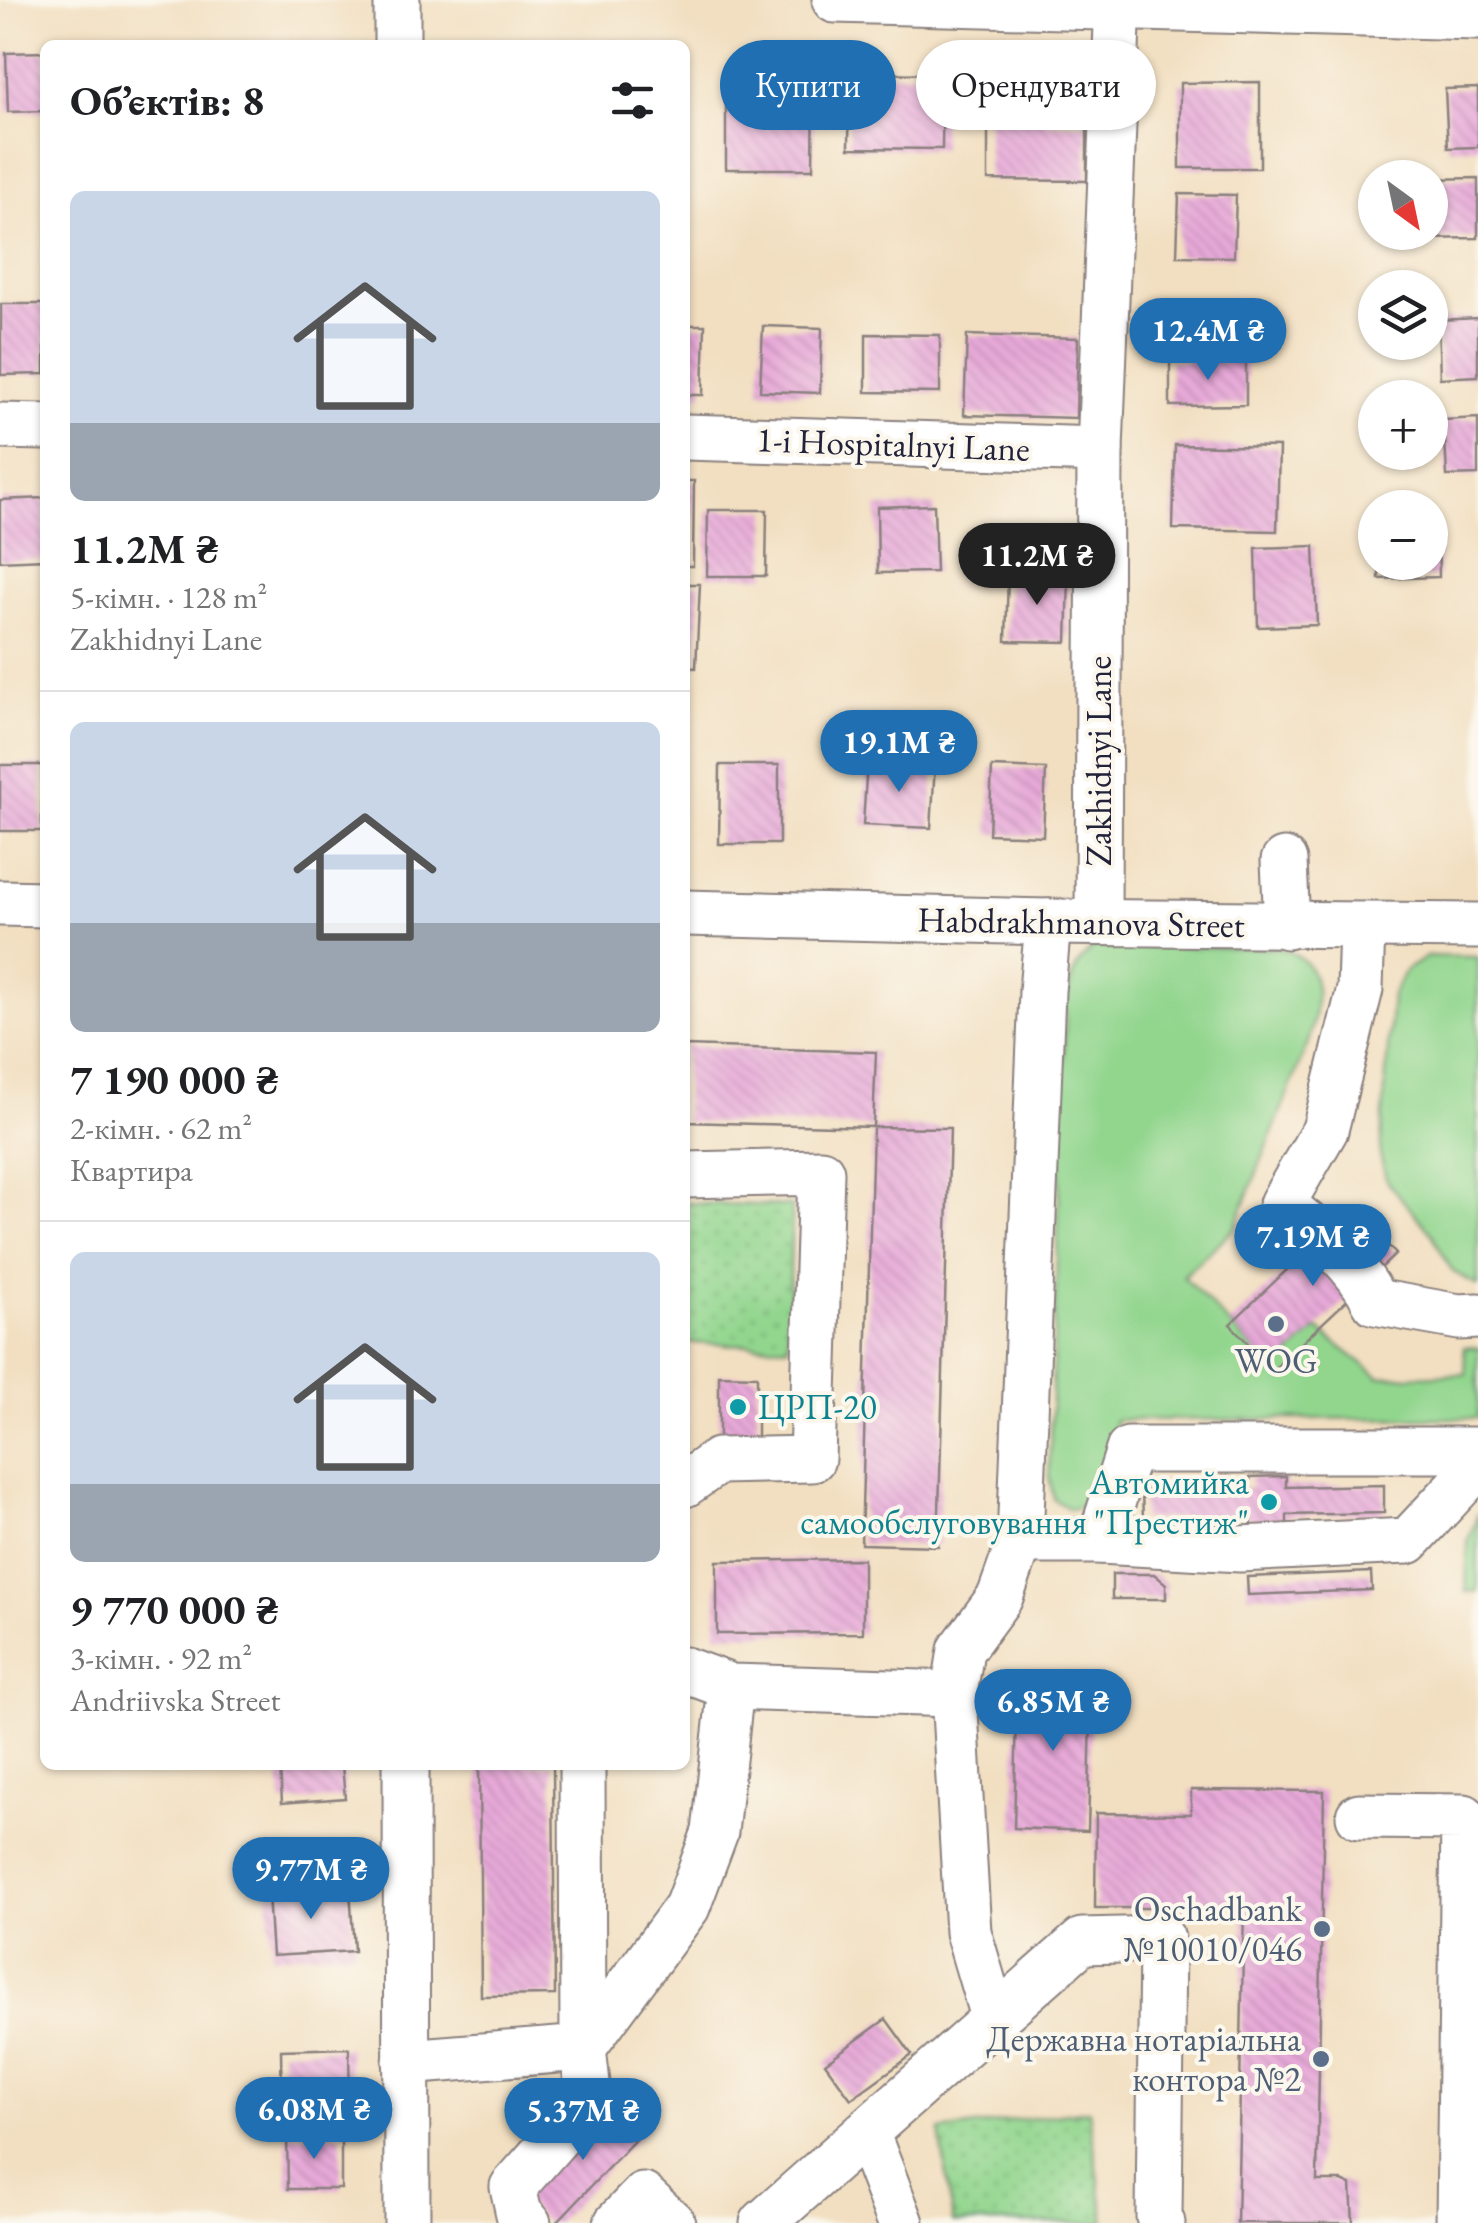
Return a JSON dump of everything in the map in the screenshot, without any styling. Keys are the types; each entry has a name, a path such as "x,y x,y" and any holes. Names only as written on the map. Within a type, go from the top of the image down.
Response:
{"street":[{"path":"397,0 397,40"},
{"path":"836,0 1478,17"},
{"name":"Zakhidnyi Lane","path":"1098,922 1100,450 1118,5"},
{"path":"0,426 40,426"},
{"name":"1-i Hospitalnyi Lane","path":"690,438 1100,450"},
{"path":"1284,861 1287,926"},
{"path":"0,903 40,904"},
{"name":"Habdrakhmanova Street","path":"690,913 1287,926 1478,926"},
{"path":"994,2020 968,1932 954,1694 961,1650 1000,1596 1020,1541 1048,922"},
{"path":"1362,926 1360,989 1325,1130 1282,1204 1322,1236 1366,1283 1375,1302 1460,1317 1478,1316"},
{"path":"690,1175 821,1172 812,1459 718,1461 690,1481"},
{"path":"1100,1541 1129,1450 1478,1450"},
{"path":"1020,1541 1240,1549 1408,1541 1478,1466"},
{"path":"690,1672 731,1687 954,1694"},
{"path":"406,2062 583,2048 688,1907 715,1832 731,1687"},
{"path":"406,1770 407,2223"},
{"path":"528,2223 519,2214 513,2187 588,2101 583,2048 582,1770"},
{"path":"1359,1816 1464,1817 1469,2147 1459,2223"},
{"path":"763,2223 1082,1941 1162,1939 1162,2223"},
{"path":"866,2132 900,2223"},
{"path":"617,2223 643,2196 672,2223"}],"green space":[{"path":"1096,946 1280,948 1306,963 1316,985 1309,1040 1235,1228 1183,1276 1273,1370 1317,1329 1380,1377 1466,1374 1464,1347 1478,1348 1478,1418 1115,1420 1113,1475 1093,1505 1070,1509 1054,1500 1049,1477 1066,1003 1075,971"},
{"path":"1428,956 1478,957 1478,1286 1452,1271 1432,1234 1387,1182 1380,1155 1392,994 1406,970"},
{"path":"690,1203 792,1206 788,1346 690,1343"},
{"path":"1478,1513 1478,1591 1466,1592 1468,1541"},
{"path":"1089,2110 1105,2223 953,2223 940,2131"}],"building":[{"path":"40,52 40,111 8,112 6,53"},
{"path":"896,73 916,74 916,130 942,130 942,149 849,148 849,130 896,130"},
{"path":"1260,82 1260,168 1180,168 1180,83"},
{"path":"1478,88 1478,147 1448,148 1445,89"},
{"path":"726,130 813,130 813,169 726,169"},
{"path":"988,130 1087,130 1087,181 988,180"},
{"path":"1478,178 1478,238 1448,239 1448,179"},
{"path":"1179,194 1236,195 1234,257 1177,256"},
{"path":"1,304 40,304 40,374 1,375"},
{"path":"1478,318 1478,376 1440,378 1439,360 1448,360 1448,320"},
{"path":"690,325 705,325 703,395 690,395"},
{"path":"763,326 822,328 820,393 760,391"},
{"path":"866,334 940,335 940,393 866,392"},
{"path":"967,335 1078,338 1076,418 964,415"},
{"path":"1170,361 1246,361 1246,405 1170,406"},
{"path":"1478,418 1478,475 1447,476 1448,420"},
{"path":"1175,445 1279,447 1277,531 1173,529"},
{"path":"690,481 694,481 690,566"},
{"path":"40,498 40,559 0,561 0,500"},
{"path":"934,505 936,572 878,573 877,507"},
{"path":"708,510 767,510 766,576 707,576"},
{"path":"1314,546 1317,625 1258,627 1256,548"},
{"path":"1008,574 1069,576 1067,642 1006,641"},
{"path":"690,584 700,584 696,668 690,667"},
{"path":"867,761 935,765 931,828 863,825"},
{"path":"0,765 40,765 40,831 0,831"},
{"path":"720,765 779,765 779,844 719,844"},
{"path":"992,767 1046,769 1043,836 989,834"},
{"path":"690,1046 876,1052 873,1127 690,1122"},
{"path":"873,1127 950,1128 938,1546 861,1544"},
{"path":"1352,1208 1396,1254 1273,1370 1230,1324"},
{"name":"ЦРП-20","path":"719,1375 757,1376 757,1439 719,1438"},
{"path":"1286,1476 1286,1487 1384,1485 1384,1513 1287,1515 1287,1527 1252,1528 1251,1517 1143,1519 1142,1491 1251,1488 1250,1477"},
{"path":"863,1559 863,1633 717,1634 717,1561"},
{"path":"1371,1572 1372,1590 1248,1595 1247,1577"},
{"path":"1112,1574 1154,1574 1166,1584 1166,1599 1112,1599"},
{"path":"1018,1678 1092,1679 1088,1831 1014,1828"},
{"path":"280,1770 342,1770 345,1798 282,1803"},
{"path":"479,1770 553,1770 555,1995 481,1996"},
{"path":"1191,1790 1324,1791 1317,2181 1351,2185 1353,2223 1237,2223 1244,1908 1095,1908 1096,1813 1191,1814"},
{"path":"350,1889 354,1951 272,1956 268,1894"},
{"path":"886,2019 912,2055 851,2099 825,2063"},
{"path":"349,2048 350,2113 282,2115 281,2050"},
{"path":"614,2099 646,2128 556,2223 547,2223 521,2198"},
{"path":"287,2135 341,2135 341,2189 288,2189"}],"place":[{"name":"WOG","path":"1276,1324"},
{"name":"ЦРП-20","path":"738,1407"},
{"name":"Автомийка самообслуговування \"Престиж\"","path":"1269,1502"},
{"name":"Oschadbank №10010/046","path":"1322,1929"},
{"name":"Державна нотаріальна контора №2","path":"1321,2059"}]}
